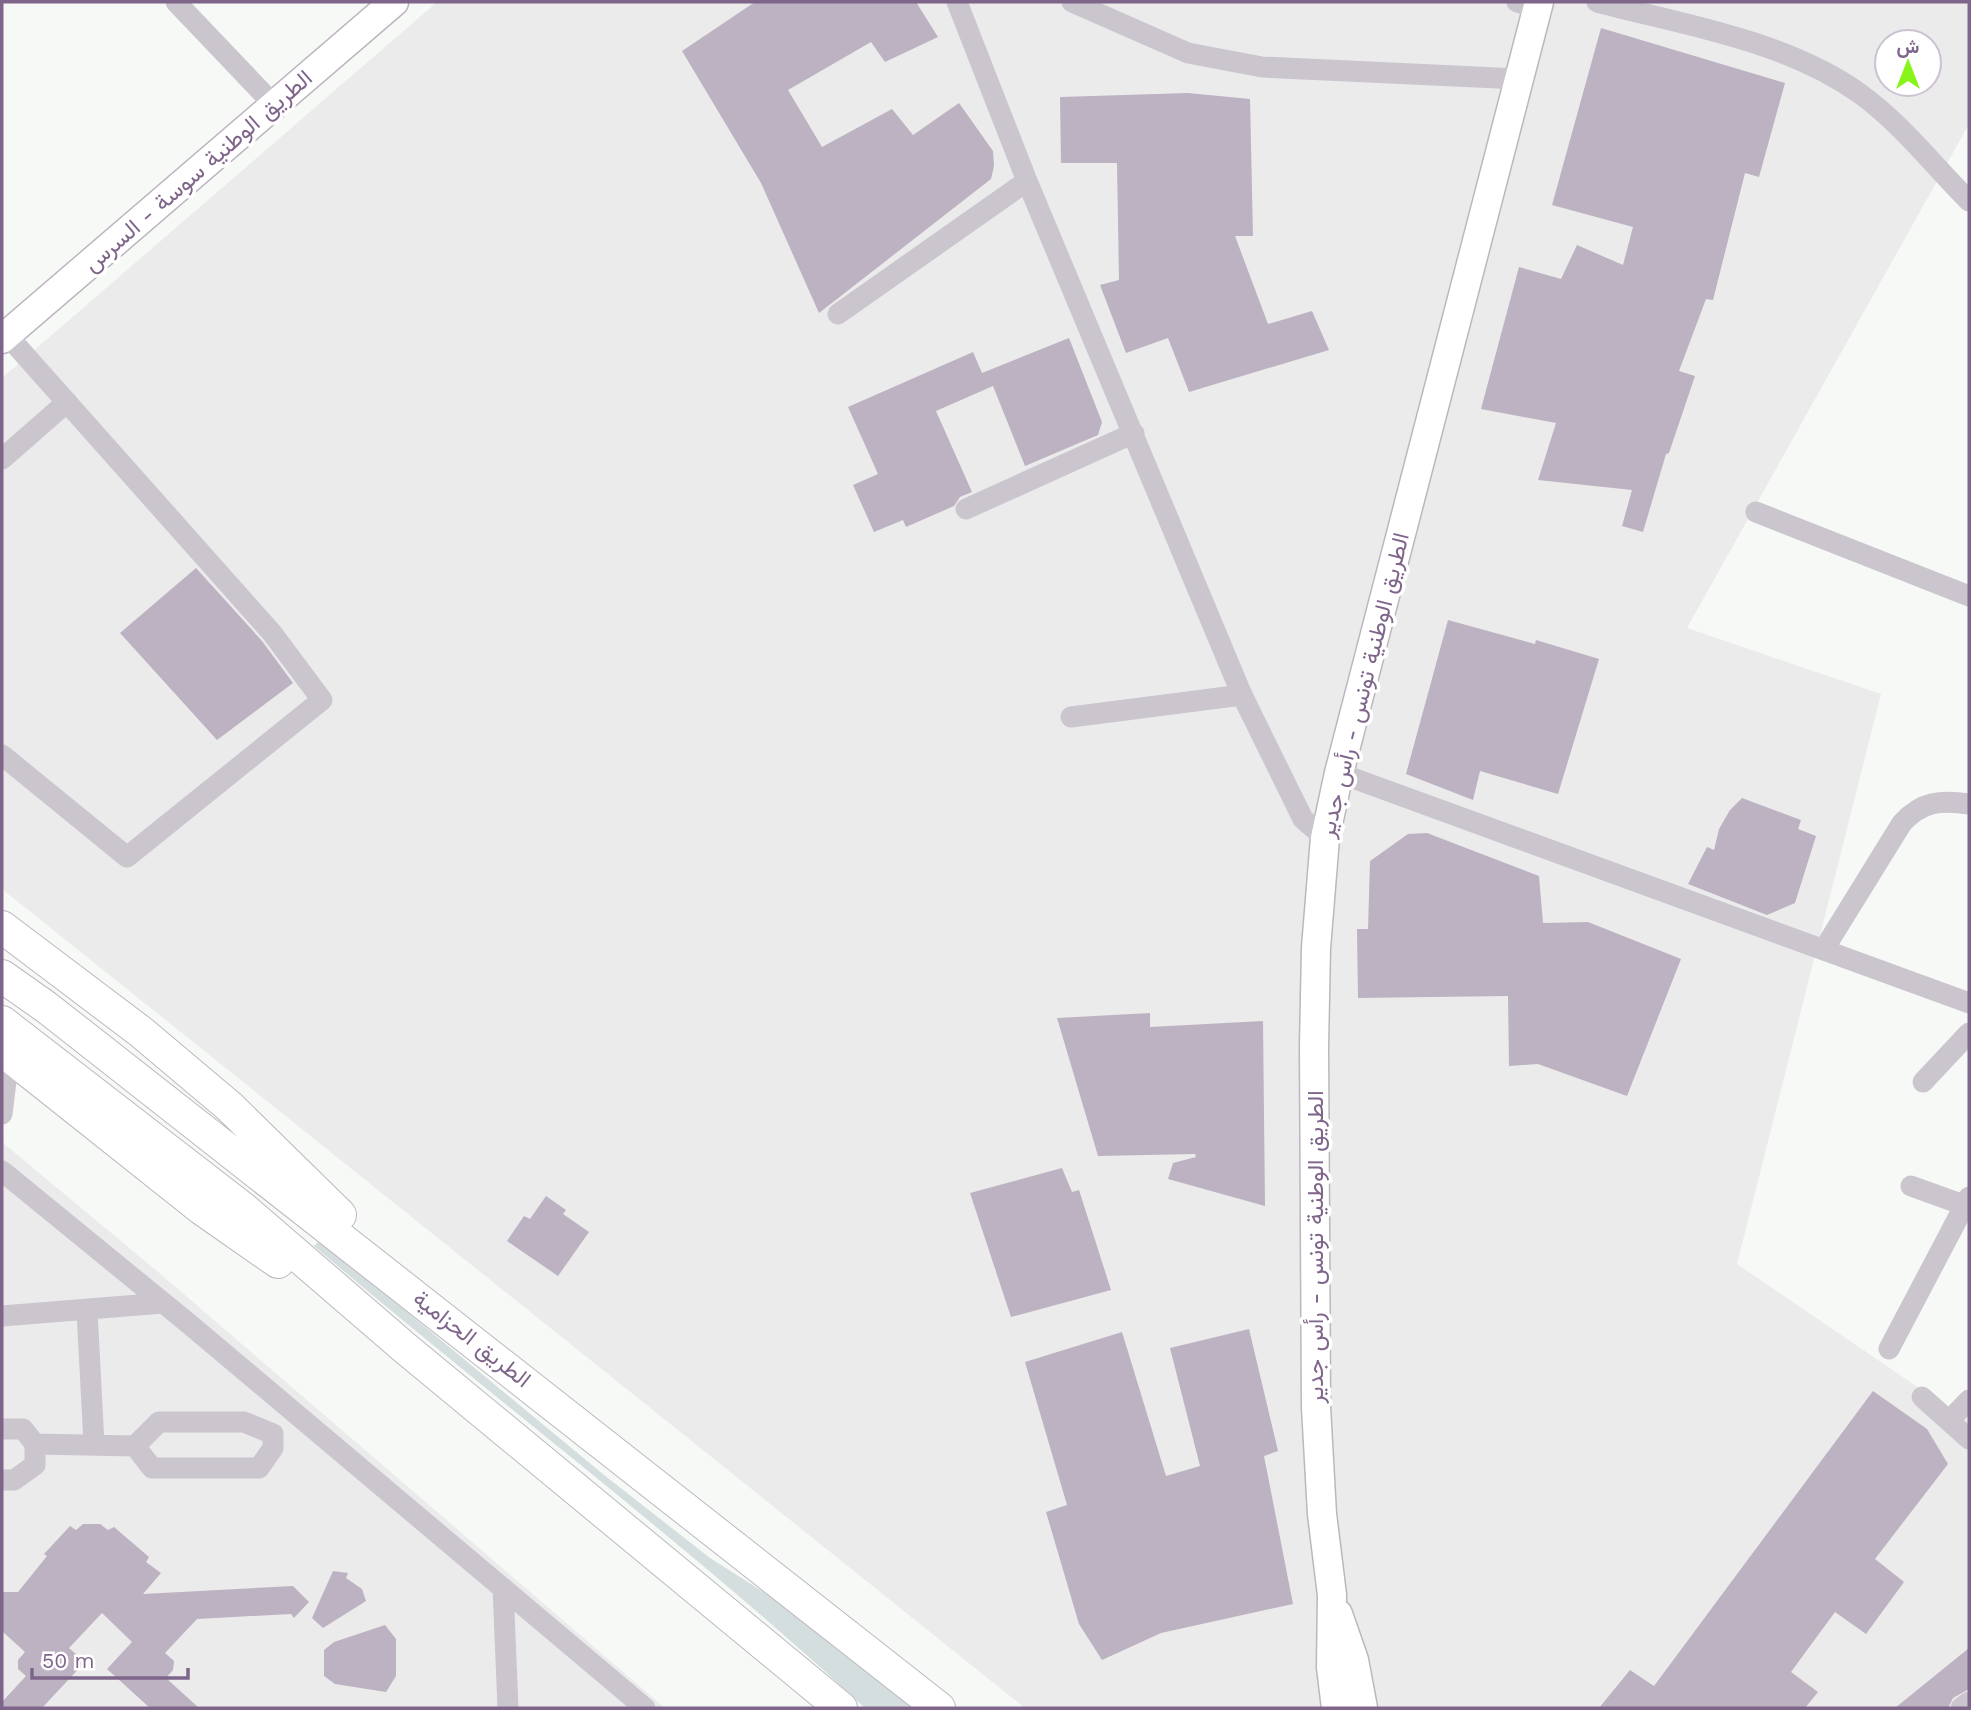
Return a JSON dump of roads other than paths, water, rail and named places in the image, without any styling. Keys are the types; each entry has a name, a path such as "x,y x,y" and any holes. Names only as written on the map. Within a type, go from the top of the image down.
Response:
{"highway":[{"path":"2,927 141,1032 230,1107 435,1310"},
{"name":"الطريق الحزامية","path":"2,976 46,1007 435,1310 939,1708"},
{"name":"الطريق الحزامية","path":"2,1022 245,1210 405,1348 841,1708"},
{"path":"8,1055 202,1209 405,1348"}],"main road":[{"name":"الطريق الوطنية سوسة - السرس","path":"4,337 394,2"},
{"name":"الطريق الوطنية تونس - رأس جدير","path":"1336,1708 1331,1667 1332,1595 1322,1514 1316,1407 1313,1202 1316,948 1325,838 1339,773 1519,79 1531,4"},
{"name":"الطريق الوطنية تونس - رأس جدير","path":"1332,1595 1354,1660 1363,1708"}],"street":[{"path":"176,2 274,105"},
{"path":"957,2 1027,181 1242,695 1303,819 1325,838"},
{"path":"1072,2 1188,53 1262,67 1519,79"},
{"path":"1597,2 1765,47 1832,75 1883,112 1969,201"},
{"path":"838,314 1027,181"},
{"path":"2,755 127,856 322,699 272,633 67,402 4,337"},
{"path":"2,459 67,402"},
{"path":"966,509 1134,433"},
{"path":"1756,512 1969,596"},
{"path":"1070,717 1242,695"},
{"path":"1339,773 1969,1003"},
{"path":"1824,949 1902,822 1914,809 1946,801 1969,804"},
{"path":"1923,1083 1969,1033"},
{"path":"2,1114 8,1055"},
{"path":"2,1171 645,1708"},
{"path":"1889,1349 1967,1203 1911,1186"},
{"path":"2,1316 163,1303"},
{"path":"87,1311 94,1444"},
{"path":"1922,1396 1969,1439"},
{"path":"1949,1422 1969,1400"},
{"path":"36,1444 135,1446 159,1422 244,1422 273,1434 273,1448 259,1468 152,1468 135,1446"},
{"path":"2,1429 23,1429 36,1444 36,1465 14,1480 2,1480"},
{"path":"503,1588 508,1708"},
{"path":"1961,1708 1969,1702"}]}
